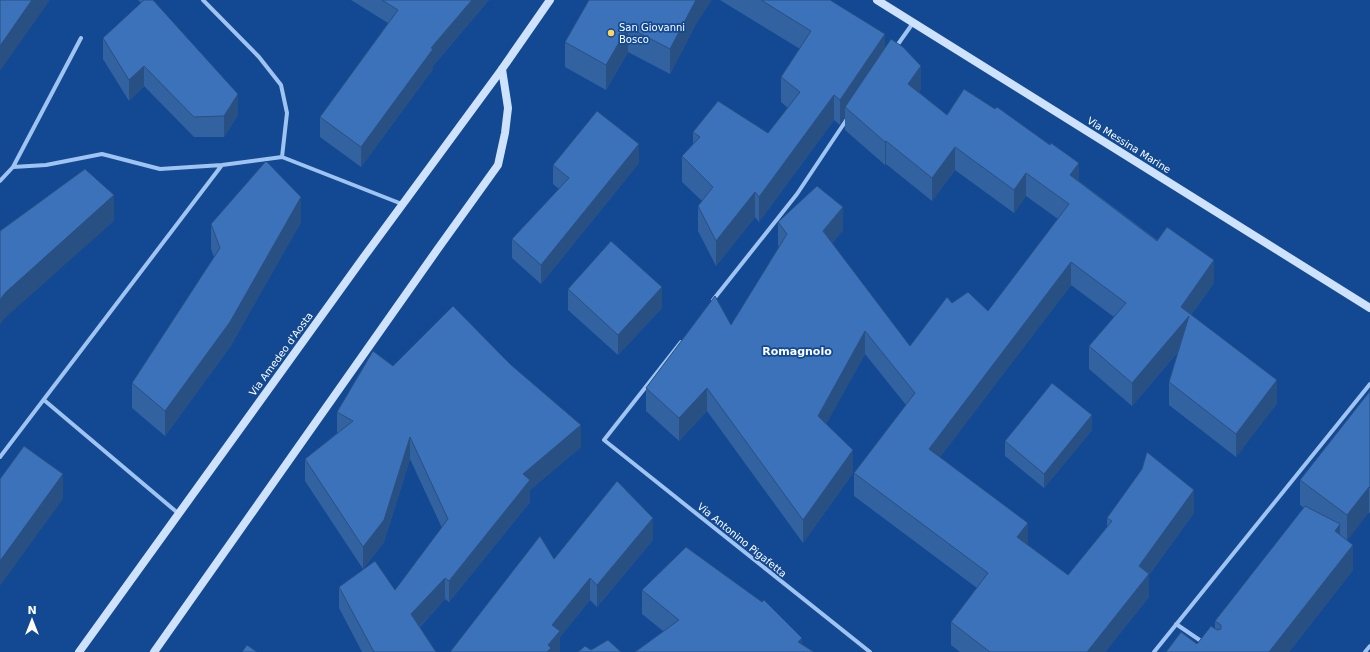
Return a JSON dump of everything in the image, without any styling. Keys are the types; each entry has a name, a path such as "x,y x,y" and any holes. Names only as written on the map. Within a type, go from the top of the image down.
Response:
{"street":[{"path":"203,0 259,56 281,85 287,113 282,157"},
{"name":"Via Amedeo d'Aosta","path":"79,652 402,204 502,69 550,0"},
{"name":"Via Messina Marine","path":"877,0 1370,308"},
{"path":"895,49 913,23"},
{"path":"0,181 13,167 81,38"},
{"path":"154,652 432,256 498,165 505,133 508,108 502,69"},
{"path":"710,305 797,194 850,115"},
{"path":"13,167 46,165 102,154 160,169 222,165 282,157 402,204"},
{"path":"0,457 222,165"},
{"name":"Via Antonino Pigafetta","path":"686,335 604,440 870,652"},
{"path":"1154,652 1370,384"},
{"path":"44,400 179,514"},
{"path":"1176,624 1206,644"},
{"path":"1366,652 1370,646"}],"building":[{"path":"0,0 32,0 0,46"},
{"path":"144,0 153,0 238,94 224,116 194,117 144,66 129,80 103,38"},
{"path":"382,0 472,0 431,48 433,49 361,147 320,117 398,10"},
{"path":"589,0 696,0 670,49 628,27 606,65 565,42"},
{"path":"761,0 830,0 885,34 840,100 834,95 759,197 755,192 716,241 698,206 713,187 682,156 700,137 693,132 718,101 768,133 800,92 781,77 811,31"},
{"path":"891,39 903,47 921,66 908,84 947,115 964,89 995,109 997,107 1050,145 1051,143 1079,163 1070,175 1157,241 1167,227 1214,260 1181,307 1277,380 1236,434 1169,382 1189,316 1132,383 1089,346 1126,303 1071,262 929,449 1028,523 1017,537 1068,575 1112,521 1107,518 1142,469 1147,452 1194,490 1139,566 1149,574 1087,652 990,652 951,622 988,573 854,473 915,393 865,331 818,416 853,450 803,520 707,388 679,418 646,388 715,296 731,325 787,234 778,222 817,186 843,207 823,231 910,346 947,297 952,303 968,292 988,311 1069,204 1026,173 1014,190 955,147 932,178 886,141 885,142 845,107"},
{"path":"597,111 639,144 541,265 512,239 569,178 553,165"},
{"path":"266,161 301,197 230,322 165,411 132,383 220,248 211,224"},
{"path":"85,169 114,195 5,293 0,300 0,231"},
{"path":"611,241 662,287 618,335 568,289"},
{"path":"453,306 510,364 581,425 523,474 530,480 449,581 445,578 411,614 436,652 374,652 339,587 375,561 395,590 448,519 410,437 384,520 363,547 305,459 353,421 337,412 373,351 393,366"},
{"path":"1052,383 1092,415 1044,474 1005,441"},
{"path":"1370,391 1370,488 1369,487 1347,515 1300,480"},
{"path":"24,446 63,474 0,561 0,479"},
{"path":"617,481 653,518 597,585 590,578 552,625 560,631 548,645 551,648 547,652 450,652 540,536 554,559"},
{"path":"1305,506 1340,524 1335,531 1353,545 1269,652 1166,652 1181,632 1197,644 1211,626 1217,630 1221,629 1221,625 1215,621"},
{"path":"686,547 762,602 764,600 802,638 798,642 814,652 635,652 679,620 642,590"},
{"path":"608,640 621,652 578,652 585,646 591,650"},
{"path":"247,645 257,652 242,652"}],"place":[{"name":"San Giovanni Bosco","path":"611,33"}],"district":[{"name":"Romagnolo","path":"797,351"}]}
